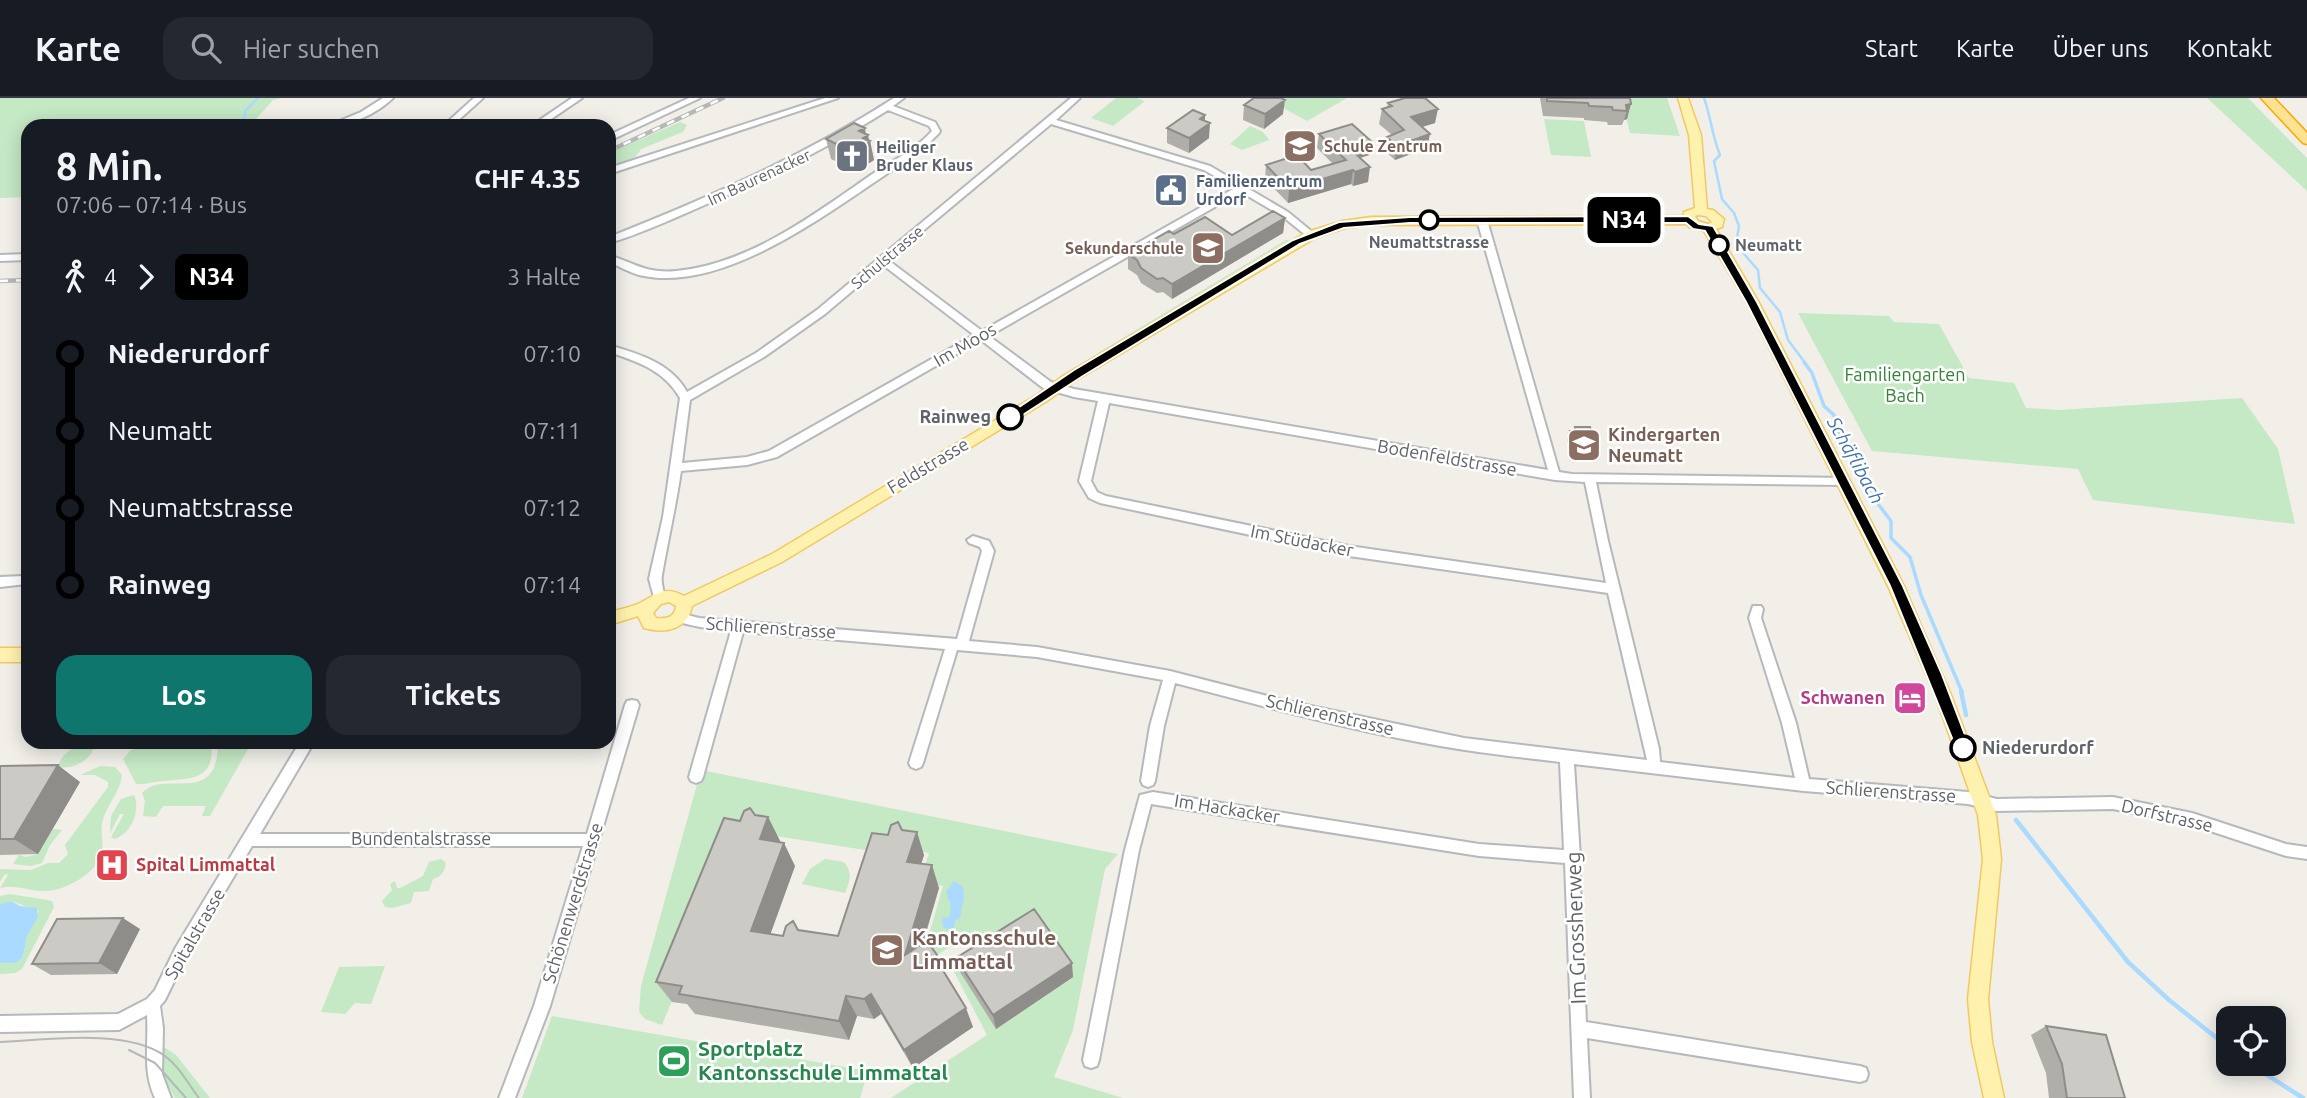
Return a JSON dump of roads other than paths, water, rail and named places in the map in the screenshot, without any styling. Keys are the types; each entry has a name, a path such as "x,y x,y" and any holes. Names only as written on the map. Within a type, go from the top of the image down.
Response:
{"highway":[{"path":"2267,98 2307,139"},
{"path":"2281,98 2307,124"}],"main road":[{"path":"1683,98 1695,135 1700,211"},
{"path":"1700,211 1709,212 1718,219 1718,224 1709,228 1696,226 1688,220 1690,213 1700,211"},
{"name":"Feldstrasse","path":"682,610 777,558 1311,235 1343,225 1371,221 1688,220"},
{"path":"1709,228 1752,302 1892,576 1934,672 1982,802 1991,836 1992,859 1978,1009 1994,1098"},
{"path":"616,626 652,608 676,597 682,610 662,626 652,608"},
{"path":"616,617 652,608"},
{"path":"0,655 21,655"}],"street":[{"path":"350,119 364,114 389,98"},
{"path":"455,119 479,98"},
{"path":"546,119 578,98"},
{"path":"616,135 696,98"},
{"path":"616,169 834,98"},
{"name":"Im Baurenacker","path":"616,237 694,207 787,165 847,133 900,98"},
{"name":"Schulstrasse","path":"685,398 760,355 798,329 1076,98"},
{"path":"616,262 641,274 685,274 721,263 788,233 880,174 936,131 932,124 888,107"},
{"path":"1048,120 1189,162 1226,177 1285,214 1311,235"},
{"name":"Im Moos","path":"677,467 747,461 773,454 1242,188"},
{"path":"1482,220 1555,476"},
{"path":"0,258 21,257"},
{"path":"883,261 1047,385 1056,388"},
{"path":"616,351 660,368 678,383 685,398 677,467 655,579 652,608"},
{"name":"Bodenfeldstrasse","path":"1056,388 1104,399 1555,476 1590,479 1843,481"},
{"name":"Im Stüdacker","path":"1104,399 1085,481 1093,495 1104,500 1349,551 1614,589"},
{"path":"1590,479 1654,767"},
{"path":"916,763 988,551 985,544 973,540"},
{"path":"0,582 21,582"},
{"path":"1757,609 1755,618 1788,723 1804,785"},
{"name":"Schlierenstrasse","path":"682,610 699,623 957,643 1037,652 1170,676 1299,709 1464,744 1804,785 1968,798 1982,802"},
{"path":"696,777 739,625"},
{"path":"1148,780 1157,726 1170,676"},
{"name":"Schönenwerdstrasse","path":"507,1098 542,1006 632,705"},
{"name":"Spitalstrasse","path":"152,1004 160,995 181,952 303,749"},
{"name":"Im Grossherweg","path":"1567,757 1582,1098"},
{"name":"Im Hackacker","path":"1091,1060 1132,850 1145,799 1153,798 1479,850 1573,857"},
{"name":"Dorfstrasse","path":"1982,802 2013,806 2090,803 2129,805 2192,819 2286,850 2307,853"},
{"name":"Bundentalstrasse","path":"250,840 592,840"},
{"path":"0,1024 119,1022 152,1004 155,1016 151,1063 155,1084 163,1098"},
{"path":"1580,1029 1860,1073"}],"water":[{"path":"954,881 963,887 964,896 960,918 955,921 954,928 947,929 943,927 942,917 949,918 951,906 946,892"},
{"path":"11,901 20,906 37,908 38,917 27,936 23,957 16,963 0,963 0,904"}],"waterway":[{"path":"243,119 245,111 258,98"},
{"name":"Schäflibach","path":"1704,98 1720,155 1714,161 1722,199 1734,213 1739,226 1737,238 1744,254 1758,270 1760,288 1780,312 1788,340 1806,364"},
{"name":"Schäflibach","path":"1804,362 1812,373 1824,406 1834,415 1837,430 1849,452 1857,459 1869,492 1891,521 1891,538 1910,557 1921,595 1962,692"},
{"name":"Schäflibach","path":"1961,691 1966,715"},
{"name":"Schäflibach","path":"2016,820 2128,962 2169,1000 2216,1037"},
{"name":"Schäflibach","path":"2269,1076 2303,1098"}],"tram line":[{"path":"0,1042 85,1038 130,1042 149,1047 170,1060 199,1098"},
{"path":"129,1050 155,1063 186,1098"}],"railway":[{"path":"616,148 723,98"},
{"path":"0,281 21,280"}],"place":[{"name":"Schule Zentrum","path":"1300,146"},
{"name":"Heiliger Bruder Klaus","path":"852,156"},
{"name":"Familienzentrum Urdorf","path":"1171,190"},
{"name":"Neumattstrasse","path":"1429,220"},
{"name":"Neumatt","path":"1719,245"},
{"name":"Sekundarschule","path":"1208,248"},
{"name":"Rainweg","path":"1010,417"},
{"name":"Kindergarten Neumatt","path":"1584,445"},
{"name":"Schwanen","path":"1910,698"},
{"name":"Niederurdorf","path":"1963,748"},
{"name":"Spital Limmattal","path":"112,865"},
{"name":"Kantonsschule Limmattal","path":"887,950"},
{"name":"Sportplatz Kantonsschule Limmattal","path":"674,1061"}],"park label":[{"name":"Familiengarten Bach","path":"1905,385"}]}
